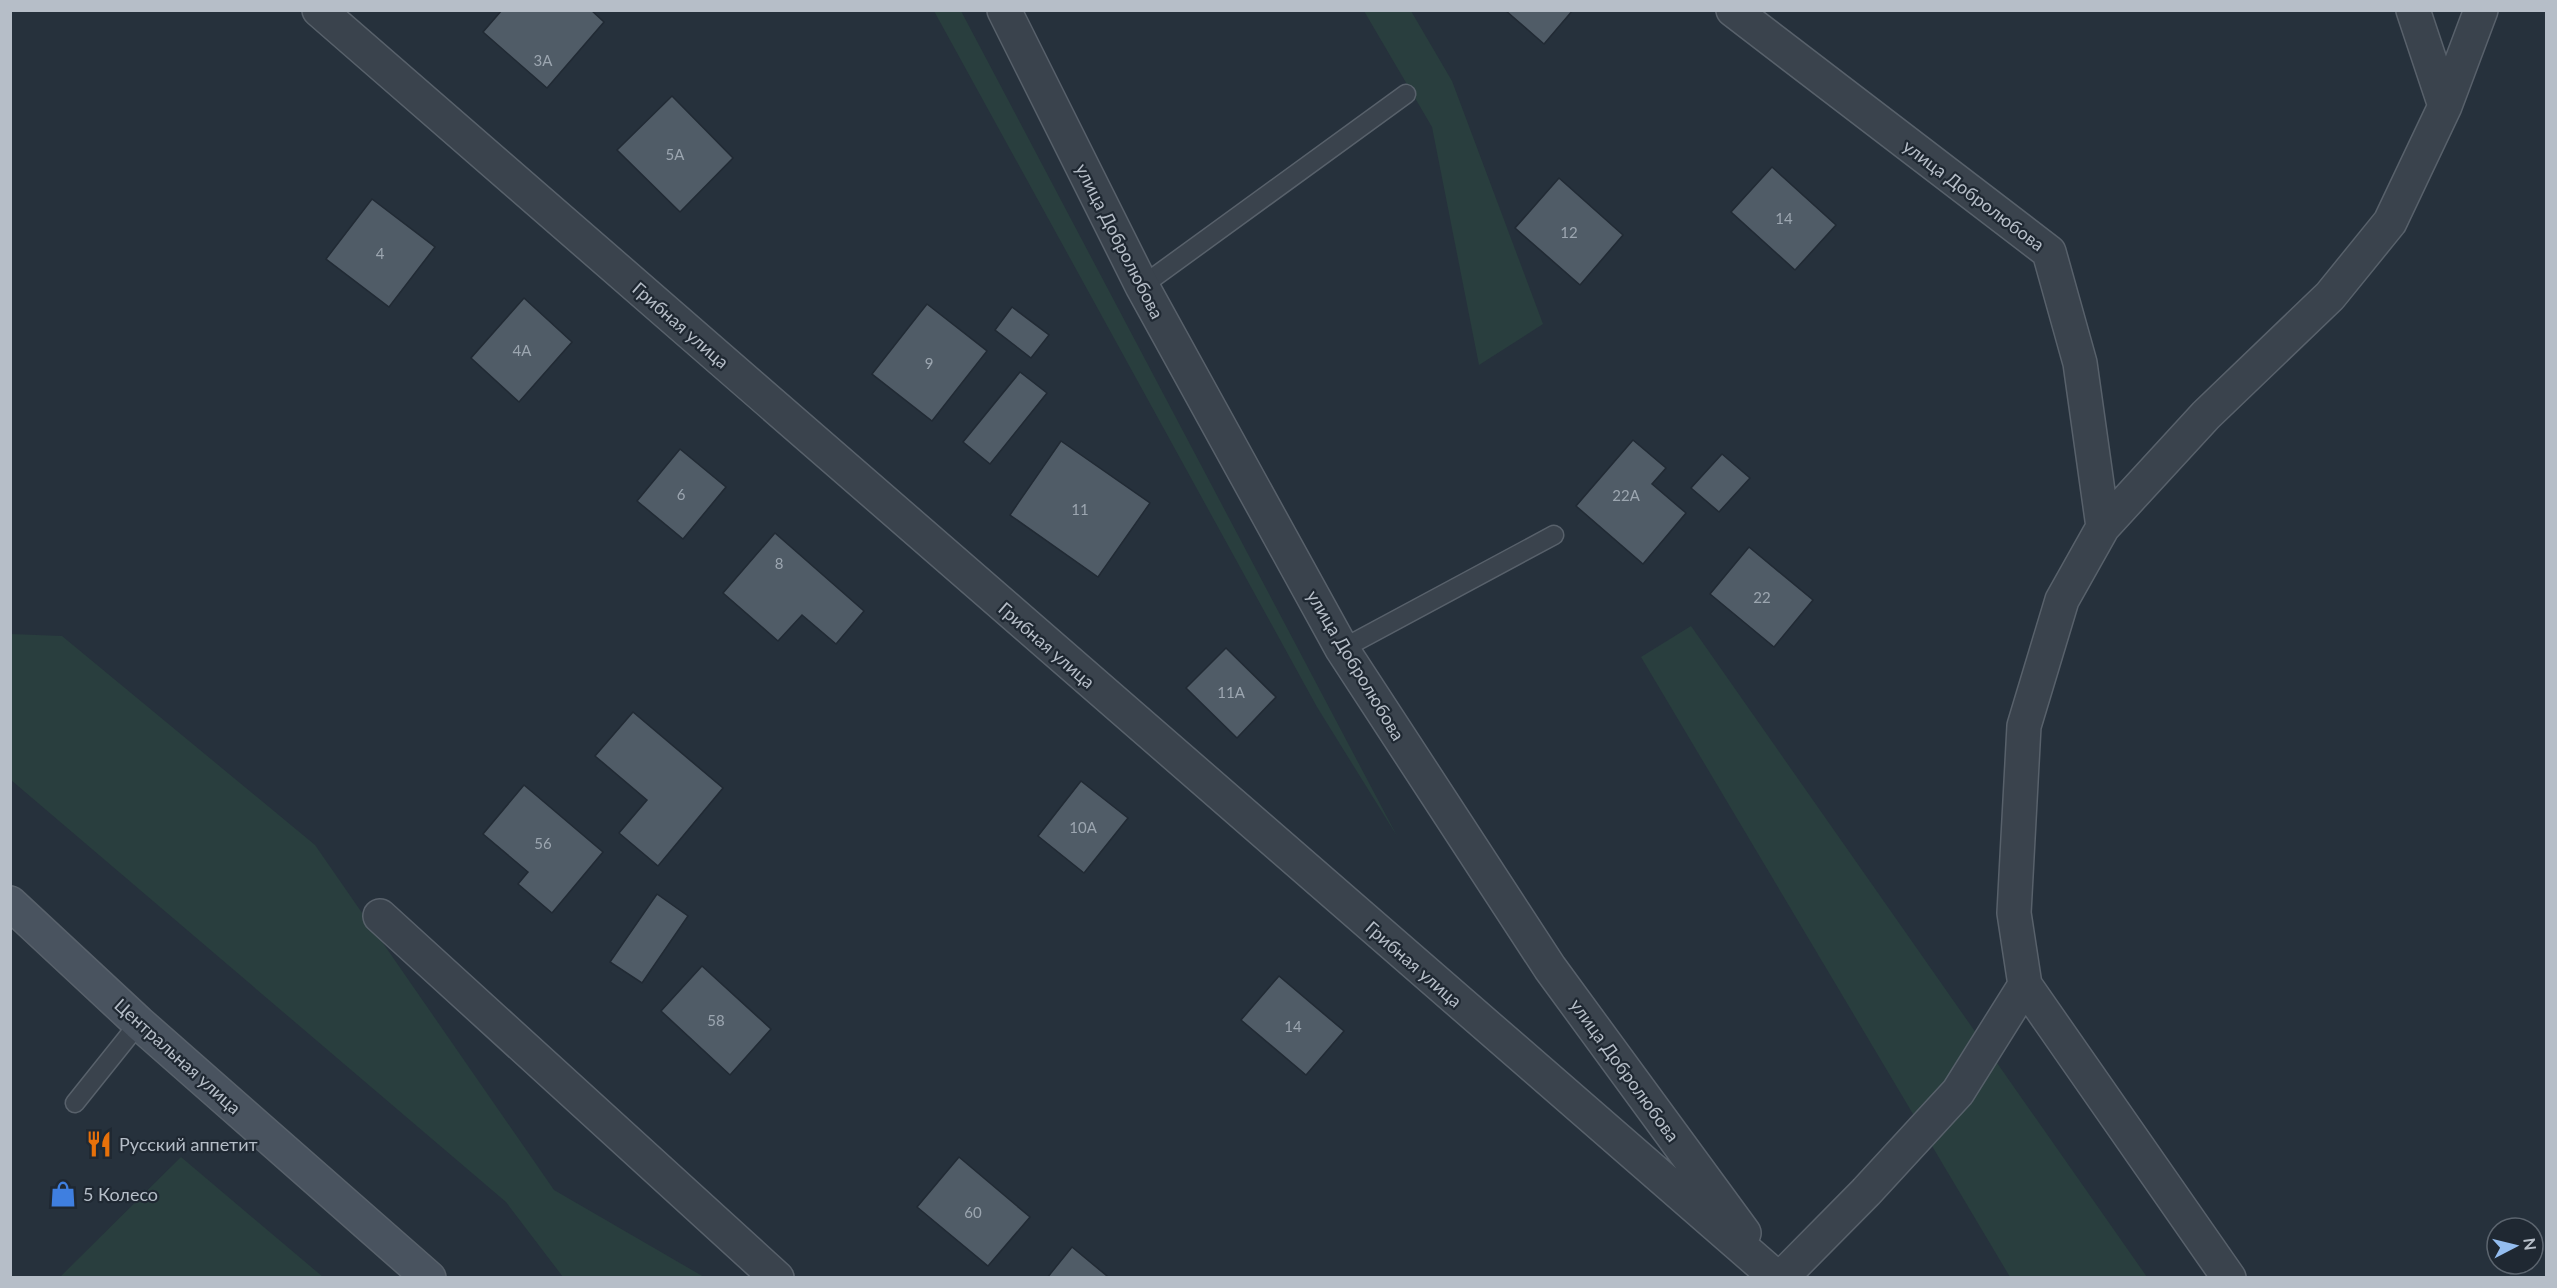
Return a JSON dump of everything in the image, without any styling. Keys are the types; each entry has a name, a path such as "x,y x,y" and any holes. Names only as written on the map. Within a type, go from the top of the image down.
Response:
{"main road":[{"name":"Центральная улица","path":"10,903 139,1023 429,1278"}],"street":[{"name":"Грибная улица","path":"319,10 1778,1278"},
{"name":"улица Добролюбова","path":"1004,10 1142,286 1342,648 1550,968 1778,1278"},
{"name":"улица Добролюбова","path":"1733,10 2049,252 2080,363 2103,527"},
{"path":"2413,10 2445,106"},
{"path":"2229,1278 2025,985 2014,913 2024,726 2062,600 2103,527 2206,415 2330,296 2390,222 2445,106 2481,10"},
{"path":"380,916 777,1278"},
{"path":"1778,1278 1866,1191 1958,1092 2025,985"}],"lane":[{"path":"1142,286 1406,94"},
{"path":"1342,648 1554,535"},
{"path":"75,1103 139,1023"}],"green space":[{"path":"934,11 961,11 1397,836 1317,707"},
{"path":"1364,11 1411,11 1452,81 1543,324 1479,365 1432,127"},
{"path":"1691,626 2147,1277 2010,1277 1641,657"},
{"path":"11,634 62,636 315,845 554,1190 704,1277 563,1277 506,1202 11,780"},
{"path":"181,1157 323,1277 60,1277"}],"building":[{"path":"502,10 591,10 604,22 547,88 483,32"},
{"path":"1505,10 1573,10 1544,44"},
{"path":"672,96 733,158 680,212 617,150"},
{"path":"1772,167 1836,225 1795,270 1731,212"},
{"path":"1559,178 1623,235 1580,285 1515,228"},
{"path":"372,199 435,247 389,307 326,259"},
{"path":"524,298 572,342 519,402 471,358"},
{"path":"927,304 987,351 932,421 872,374"},
{"path":"1012,307 1049,335 1031,358 995,330"},
{"path":"1020,372 1047,393 990,464 963,442"},
{"path":"1633,440 1666,468 1652,484 1686,513 1643,564 1576,506"},
{"path":"1061,441 1150,503 1098,577 1010,515"},
{"path":"680,449 726,487 683,539 637,501"},
{"path":"1722,454 1750,478 1719,512 1691,488"},
{"path":"775,533 864,611 836,644 802,615 778,641 723,593"},
{"path":"1749,547 1813,600 1774,647 1710,594"},
{"path":"1226,648 1276,697 1237,738 1186,688"},
{"path":"633,712 723,788 658,866 619,833 647,800 595,756"},
{"path":"1081,781 1128,818 1084,873 1038,836"},
{"path":"524,785 603,852 552,913 518,884 528,872 483,834"},
{"path":"657,894 688,916 642,983 610,962"},
{"path":"702,966 771,1029 730,1075 661,1011"},
{"path":"1279,976 1344,1031 1306,1075 1241,1020"},
{"path":"959,1157 1030,1217 988,1266 917,1207"},
{"path":"1072,1247 1107,1276 1106,1278 1047,1278"}],"place":[{"name":"Русский аппетит","path":"99,1144"},
{"name":"5 Колесо","path":"63,1194"}]}
